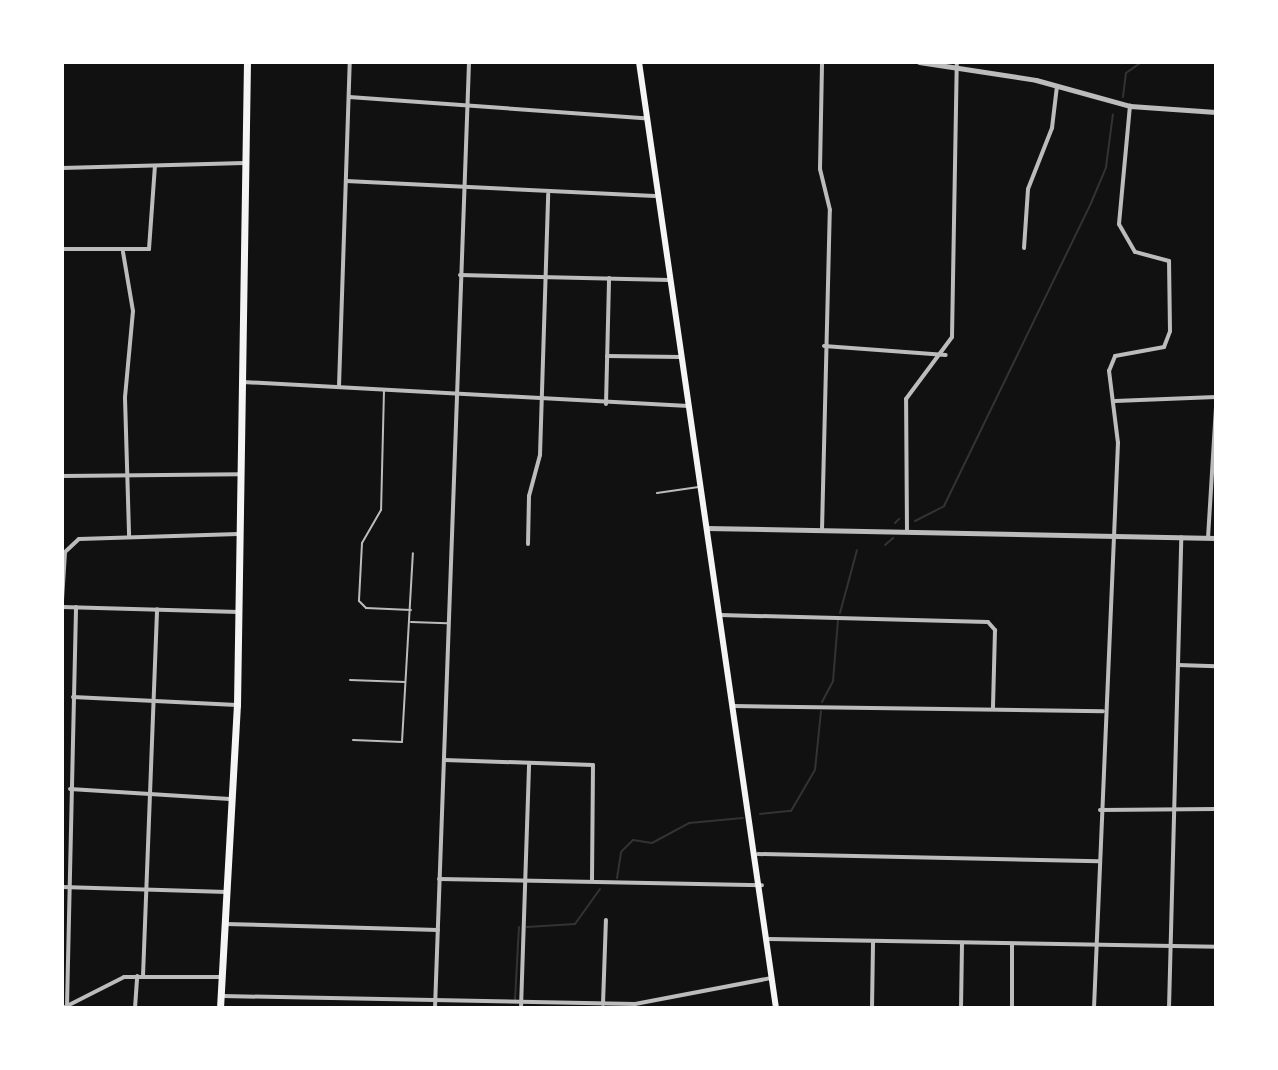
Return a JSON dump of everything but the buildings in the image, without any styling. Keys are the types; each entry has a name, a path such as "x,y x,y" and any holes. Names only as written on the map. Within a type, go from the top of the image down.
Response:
{"highway":[{"path":"220,1008 237,705 247,62"}],"main road":[{"path":"639,62 655,196 758,854 776,1008"}],"street":[{"path":"339,386 350,62"},
{"path":"435,1007 469,62"},
{"path":"822,62 820,169 830,210 824,346 822,530"},
{"path":"919,62 958,65 1057,86 1130,106 1216,112"},
{"path":"907,531 906,399 946,355 958,65"},
{"path":"1024,248 1028,189 1052,128 1057,86"},
{"path":"349,97 644,118"},
{"path":"1094,1008 1115,401 1109,371 1115,356 1159,350 1170,331 1169,261 1135,252 1119,224 1130,106"},
{"path":"62,168 245,163"},
{"path":"62,249 123,252 152,246 155,166"},
{"path":"346,181 463,185 548,194 655,196"},
{"path":"528,544 542,396 548,194"},
{"path":"123,252 133,311 125,398 129,536"},
{"path":"460,275 669,280"},
{"path":"606,404 609,278"},
{"path":"824,346 946,355"},
{"path":"606,356 681,357"},
{"path":"241,382 688,406"},
{"path":"1115,401 1216,397"},
{"path":"1208,538 1216,408"},
{"path":"62,476 240,474"},
{"path":"706,528 1216,538"},
{"path":"62,600 63,558 73,541 129,536 240,534"},
{"path":"1169,1008 1181,537"},
{"path":"62,607 239,612"},
{"path":"76,607 64,887 65,1007 140,976 222,977"},
{"path":"135,1008 148,890 157,609"},
{"path":"720,615 991,624 993,708"},
{"path":"1178,665 1216,666"},
{"path":"73,697 237,705"},
{"path":"734,706 1103,711"},
{"path":"444,760 593,765 592,882"},
{"path":"521,1006 529,764"},
{"path":"70,789 233,799"},
{"path":"1100,810 1216,809"},
{"path":"758,854 1099,861"},
{"path":"439,879 762,885"},
{"path":"64,887 227,892"},
{"path":"603,1004 606,920"},
{"path":"225,924 438,930"},
{"path":"769,939 1216,947"},
{"path":"872,1008 873,942"},
{"path":"961,1008 962,944"},
{"path":"1012,944 1012,1008"},
{"path":"220,996 435,1007 663,1002 773,977"},
{"path":"307,1000 307,1008"}],"lane":[{"path":"384,389 381,510 362,543 359,601 366,608 411,610"},
{"path":"657,493 700,487"},
{"path":"353,740 402,742 413,553"},
{"path":"411,622 448,623"},
{"path":"350,680 406,682"}],"waterway":[{"path":"1123,97 1126,73 1142,62"},
{"path":"915,521 944,506 1091,203 1106,167 1113,114"},
{"path":"895,523 899,519"},
{"path":"885,545 893,538"},
{"path":"840,613 857,550"},
{"path":"822,702 833,681 838,620"},
{"path":"760,814 791,811 815,770 821,711"},
{"path":"617,878 621,852 633,840 652,843 689,823 743,818"},
{"path":"527,927 575,924 600,889"},
{"path":"515,1000 519,927"}]}
